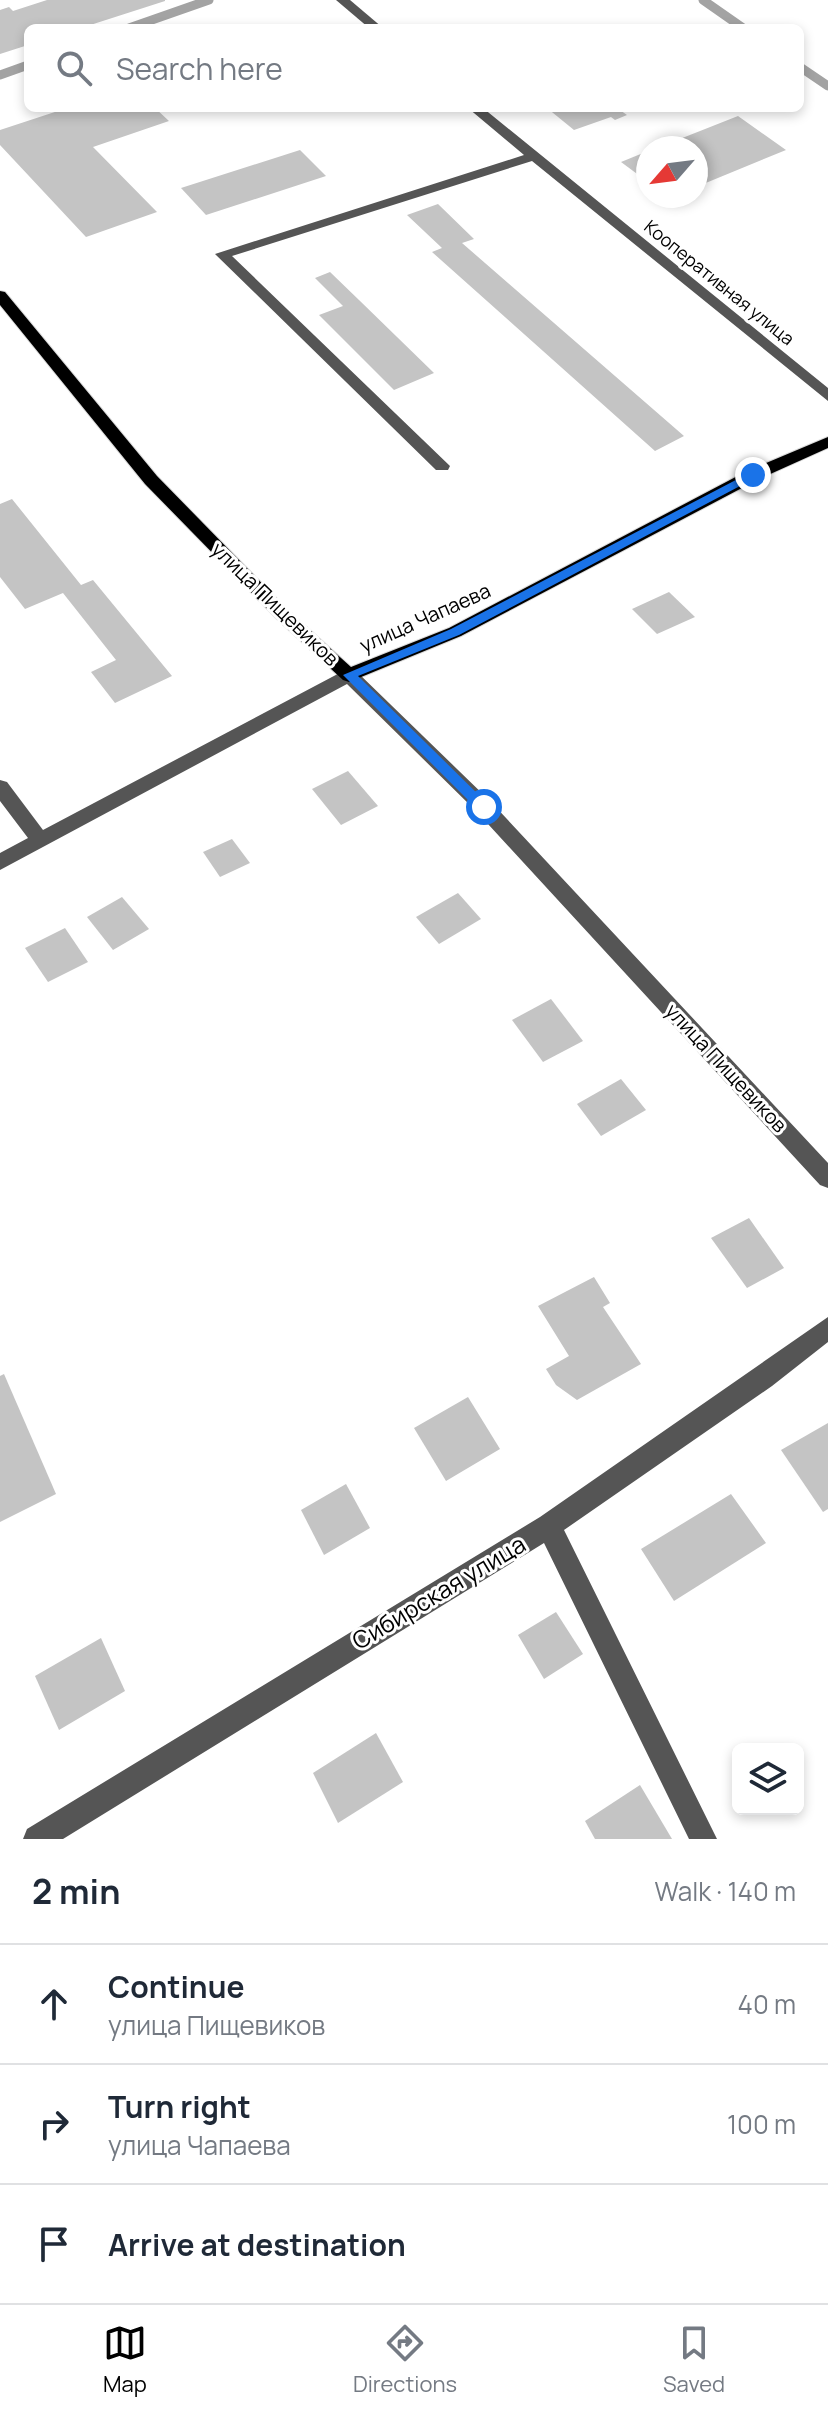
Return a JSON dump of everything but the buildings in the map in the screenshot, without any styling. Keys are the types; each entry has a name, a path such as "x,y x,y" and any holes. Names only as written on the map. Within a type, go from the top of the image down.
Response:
{"main road":[{"name":"улица Пищевиков","path":"0,295 151,480 284,616 349,675"},
{"name":"улица Чапаева","path":"349,675 455,632 753,475 828,442"}],"street":[{"path":"342,0 372,24"},
{"name":"Кооперативная улица","path":"480,112 828,396"},
{"path":"442,466 222,254 534,156"},
{"name":"улица Чапаева","path":"0,862 349,675"},
{"name":"улица Пищевиков","path":"349,675 484,807 828,1178"},
{"path":"0,787 40,840"},
{"name":"Сибирская улица","path":"37,1839 549,1526 764,1378 828,1328"},
{"path":"549,1526 703,1839"}],"waterway":[{"path":"140,24 209,0"},
{"path":"703,0 737,24"},
{"path":"0,75 24,66"},
{"path":"804,70 828,86"}],"route":[{"path":"484,807 349,675 455,632 753,475"}]}
